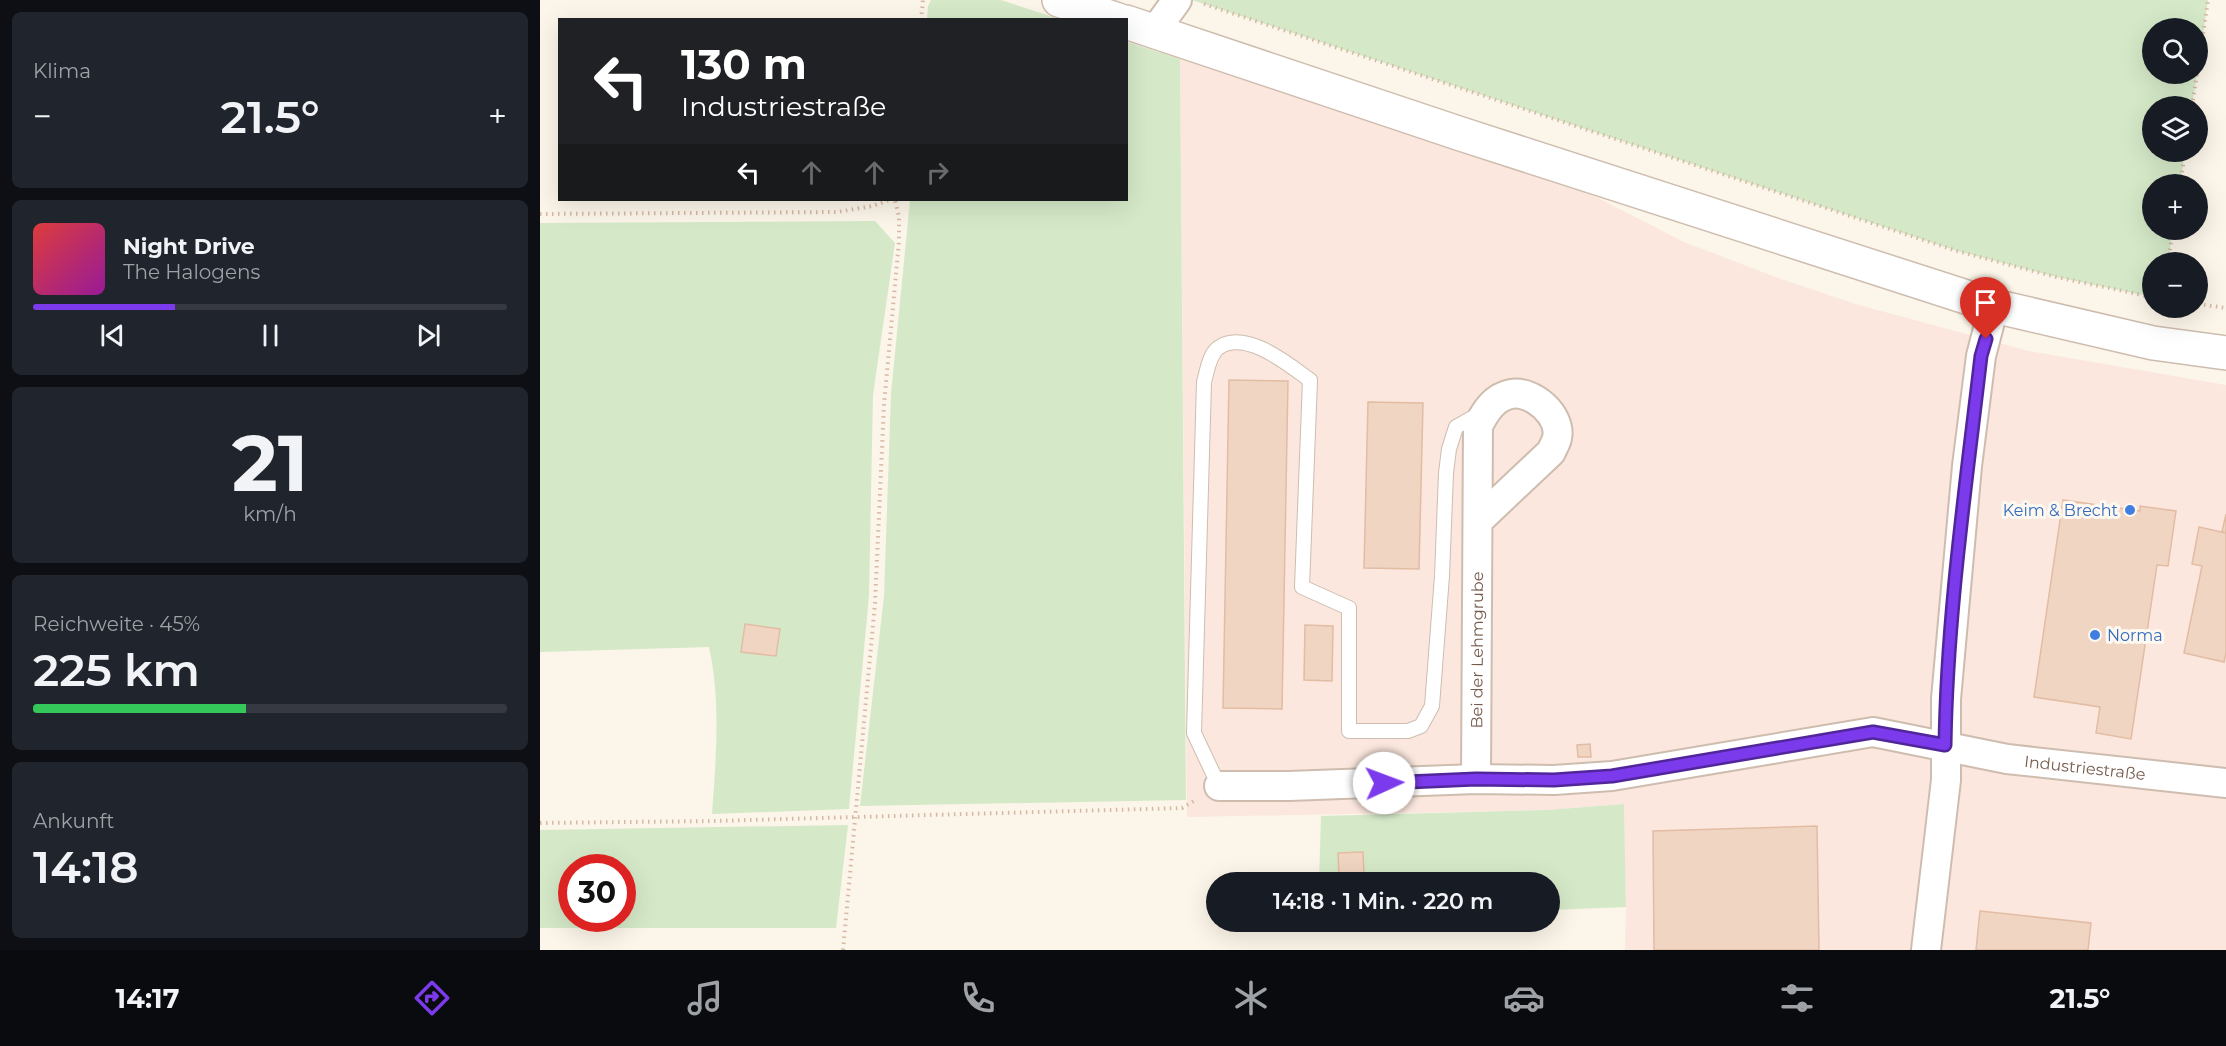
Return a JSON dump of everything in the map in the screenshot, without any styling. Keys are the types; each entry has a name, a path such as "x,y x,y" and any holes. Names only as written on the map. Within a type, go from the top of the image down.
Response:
{"street":[{"path":"1059,0 1112,18"},
{"path":"1140,27 1190,2"},
{"path":"1140,27 1461,134 1994,306 2153,343 2226,353"},
{"path":"1926,950 1946,780 1946,699 1967,466 1981,356 1994,306"},
{"path":"1479,519 1551,452 1557,436 1554,419 1544,407 1530,397 1513,393 1499,398 1486,410"},
{"name":"Bei der Lehmgrube","path":"1476,779 1478,426 1486,410"},
{"path":"1219,786 1289,786 1476,779 1554,780 1612,776 1873,732 1945,745"},
{"name":"Industriestraße","path":"1945,745 2007,759 2226,783"}],"lane":[{"path":"1219,786 1194,733 1204,382 1209,362 1218,348 1232,344 1252,344 1281,359 1310,380 1302,587 1349,608 1349,731 1408,731 1420,726 1432,706 1449,449 1456,427 1486,410"}],"path":[{"path":"921,18 922,0"},
{"path":"2205,18 2208,0"},
{"path":"1190,2 1957,251 2056,277 2142,295"},
{"path":"540,214 838,212 886,201"},
{"path":"843,950 875,603 884,405 899,241 899,217 895,201"},
{"path":"2208,305 2226,308"},
{"path":"540,823 1182,808 1219,786"}],"shaded area":[{"path":"1180,59 1594,196 1684,242 1778,278 1855,304 2029,351 2226,385 2226,950 1625,950 1624,804 1547,810 1187,817"}],"green space":[{"path":"931,0 1001,0 1056,18 927,18"},
{"path":"1192,0 2208,0 2205,18 2142,18 2142,84 2195,84 2194,96 2142,96 2142,162 2183,162 2182,174 2142,174 2142,240 2171,240 2170,252 2142,252 2142,295 2056,277 1957,251"},
{"path":"1128,42 1180,59 1186,800 860,806 884,596 891,394 910,201 1128,201"},
{"path":"875,221 895,243 873,395 869,596 849,809 712,814 716,709 709,647 540,652 540,223"},
{"path":"1624,804 1626,907 1560,910 1560,872 1319,872 1321,816 1547,810"},
{"path":"848,825 836,928 636,928 636,854 558,854 558,928 540,928 540,830"}],"building":[{"path":"1229,380 1288,381 1282,709 1223,708"},
{"path":"1368,402 1423,403 1419,569 1364,568"},
{"name":"Norma","path":"2063,500 2140,511 2140,506 2176,511 2168,566 2157,565 2131,739 2096,733 2100,707 2034,697"},
{"path":"2226,514 2226,533 2222,532"},
{"path":"2199,527 2226,533 2226,653 2224,662 2184,653 2202,566 2192,564"},
{"path":"745,624 780,629 776,656 741,652"},
{"path":"1305,625 1333,626 1332,681 1304,680"},
{"path":"1590,744 1591,757 1578,757 1577,745"},
{"path":"1817,826 1819,950 1654,950 1653,831"},
{"path":"1363,852 1364,872 1339,872 1338,853"},
{"path":"1980,911 2091,923 2088,950 1976,950"}],"place":[{"name":"Keim & Brecht","path":"2130,510"},
{"name":"Norma","path":"2095,635"}],"route":[{"path":"1384,783 1476,779 1554,780 1612,776 1873,732 1945,745 1946,699 1967,466 1981,356 1986,339"}]}
